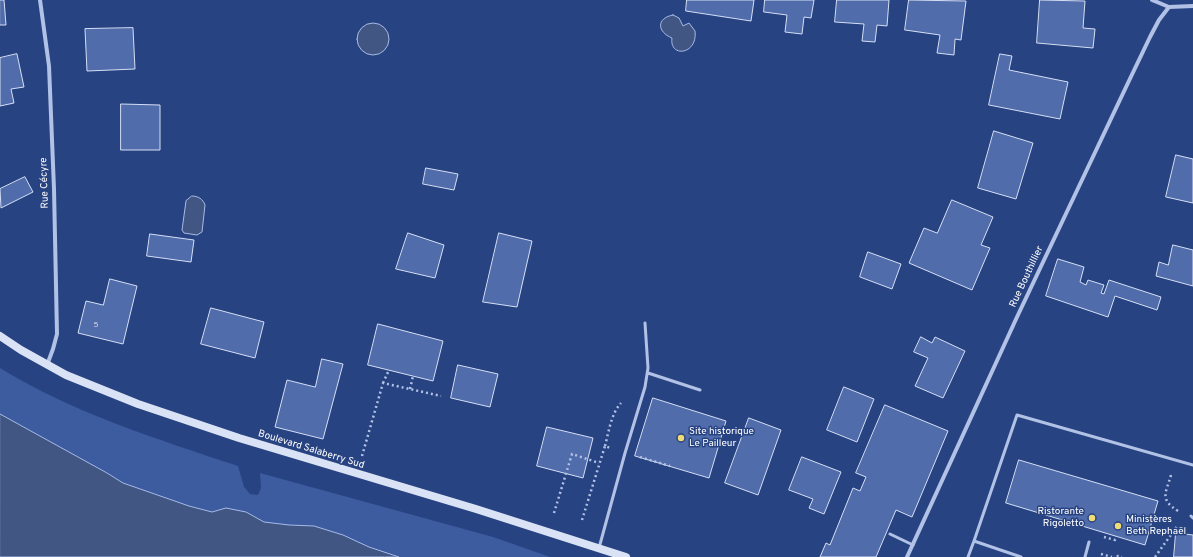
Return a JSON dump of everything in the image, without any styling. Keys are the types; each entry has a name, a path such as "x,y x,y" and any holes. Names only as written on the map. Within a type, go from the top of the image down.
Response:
{"street":[{"name":"Rue Cécyre","path":"40,0 49,66 54,189 57,334 53,349 46,365"},
{"path":"1152,0 1169,7 1193,6"},
{"name":"Rue Bouthillier","path":"907,557 1017,317 1130,78 1159,20 1169,7"},
{"name":"Boulevard Salaberry Sud","path":"0,336 66,376 184,420 357,474 476,509 626,557"}],"lane":[{"path":"599,548 648,373 645,323"},
{"path":"648,373 700,390"},
{"path":"968,557 1017,415 1193,465"},
{"path":"890,534 913,545"},
{"path":"974,541 1021,557"},
{"path":"1085,557 1089,542"}],"path":[{"path":"357,474 383,383 389,370"},
{"path":"410,389 413,376"},
{"path":"383,383 441,396"},
{"path":"582,520 614,415 621,403"},
{"path":"605,446 612,448"},
{"path":"554,513 572,454 599,463"},
{"path":"635,456 670,466"},
{"path":"1176,460 1164,496 1166,502 1183,514"},
{"path":"1155,557 1181,521"},
{"path":"1118,557 1122,557"}],"shaded area":[{"path":"673,15 679,18 683,26 689,23 695,31 695,39 692,45 684,51 675,49 672,44 672,38 661,29 661,22 667,17"},
{"path":"370,23 376,23 386,30 389,39 388,45 382,52 376,55 370,55 360,48 357,42 357,36 364,26"},
{"path":"192,196 200,198 205,205 202,232 197,235 184,233 182,230 186,201"},
{"path":"0,368 28,384 86,412 146,435 238,466 244,487 250,494 258,495 261,488 260,473 493,537 550,557 399,557 314,526 264,522 246,512 226,508 212,512 189,506 123,483 0,414"},
{"path":"0,414 123,483 189,506 212,512 226,508 246,512 264,522 314,526 343,535 369,547 399,557 0,557"}],"building":[{"path":"0,0 4,0 6,25 0,25"},
{"path":"687,0 754,0 751,21 686,11"},
{"path":"765,0 814,0 811,18 804,17 802,34 785,32 787,15 764,12"},
{"path":"837,0 889,0 887,26 877,25 875,42 862,41 864,24 835,22"},
{"path":"909,0 966,1 961,40 955,39 954,55 937,53 940,35 905,30"},
{"path":"1040,0 1085,1 1083,28 1095,29 1093,48 1037,43"},
{"path":"133,28 135,69 87,71 85,29"},
{"path":"17,54 24,87 11,89 14,103 0,106 0,58"},
{"path":"1000,54 1012,56 1009,70 1068,82 1060,119 989,105"},
{"path":"121,104 160,105 160,150 121,150"},
{"path":"994,131 1033,143 1016,199 978,188"},
{"path":"1176,155 1193,159 1193,203 1166,197"},
{"path":"426,168 458,174 454,190 423,184"},
{"path":"25,177 33,192 1,208 0,189"},
{"path":"952,200 993,217 981,245 990,248 972,290 909,263 924,228 937,233"},
{"path":"408,233 444,245 435,278 396,269"},
{"path":"499,233 532,241 517,307 483,302"},
{"path":"150,234 194,240 191,262 147,256"},
{"path":"1173,245 1193,250 1193,286 1156,276 1159,262 1168,265"},
{"path":"868,252 901,264 892,289 860,277"},
{"path":"1058,259 1084,267 1080,282 1086,285 1088,280 1104,285 1101,293 1104,294 1109,280 1161,297 1157,310 1115,296 1108,317 1046,296"},
{"path":"110,279 137,286 123,344 78,333 86,301 103,305"},
{"path":"211,308 264,322 255,358 201,344"},
{"path":"378,324 443,341 433,381 368,365"},
{"path":"921,337 932,343 935,337 965,351 943,398 915,386 928,358 914,352"},
{"path":"322,359 343,364 323,439 275,427 287,380 315,387"},
{"path":"458,365 498,374 490,407 451,398"},
{"path":"844,387 874,399 857,442 827,430"},
{"name":"Site historique Le Pailleur","path":"653,398 726,421 709,478 635,456"},
{"path":"885,405 948,431 912,517 896,510 876,557 820,557 826,543 830,545 853,488 860,491 866,477 856,473"},
{"path":"749,418 781,430 758,495 725,483"},
{"path":"547,427 593,438 583,478 537,466"},
{"path":"802,457 841,472 824,514 809,508 813,499 789,490"},
{"path":"1019,460 1158,501 1145,545 1006,503"},
{"path":"1176,533 1193,535 1193,557 1174,557"}],"place":[{"name":"Site historique Le Pailleur","path":"681,438"},
{"name":"Ristorante Rigoletto","path":"1092,518"},
{"name":"Ministères Beth Rephaël","path":"1118,526"}]}
